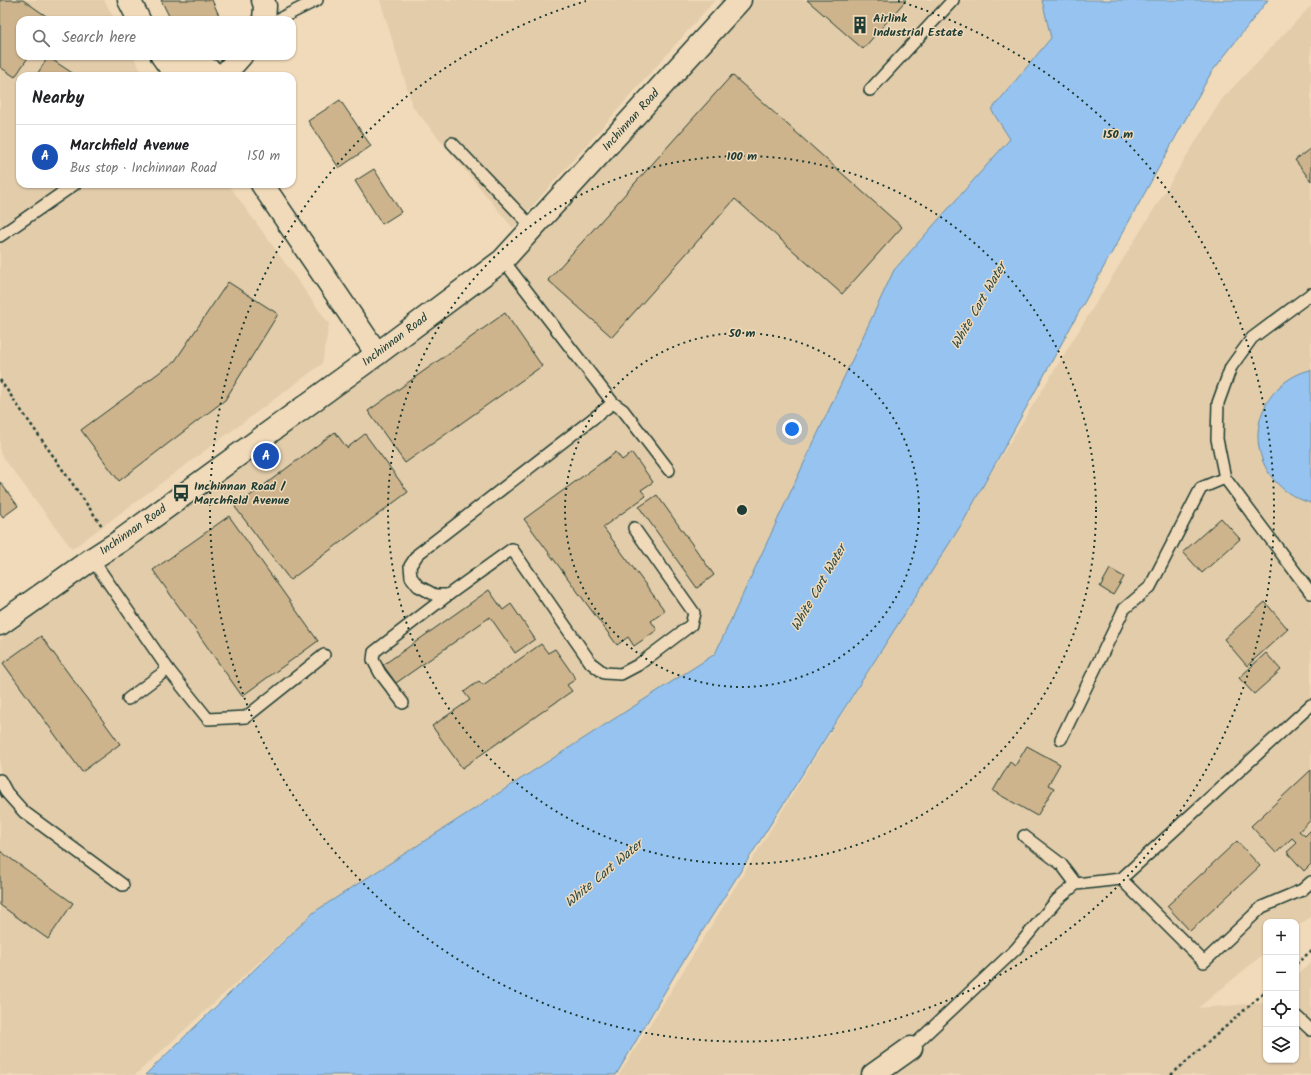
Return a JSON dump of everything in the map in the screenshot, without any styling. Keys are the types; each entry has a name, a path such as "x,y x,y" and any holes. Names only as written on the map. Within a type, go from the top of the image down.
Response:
{"street":[{"path":"129,0 137,16"},
{"path":"263,0 265,6 264,16"},
{"name":"Inchinnan Road","path":"0,624 114,544 377,354 503,260 740,0"},
{"path":"165,60 172,72"},
{"path":"227,72 237,60"},
{"path":"178,72 184,68 194,66 204,67 213,72"},
{"path":"265,188 377,354"},
{"path":"873,1075 911,1048"}],"lane":[{"path":"285,16 317,0"},
{"path":"870,90 953,0"},
{"path":"452,143 533,228"},
{"path":"0,236 69,188"},
{"path":"503,260 613,403 623,410 669,470"},
{"path":"1311,294 1252,338 1231,368 1218,402 1217,439 1225,478 1311,592"},
{"path":"448,595 435,595 418,586 411,577 410,566 418,554 613,403"},
{"path":"1061,739 1124,609 1150,587 1201,488 1225,478"},
{"path":"403,703 380,673 374,660 374,652 448,595 512,549 591,663 604,673 621,674 638,665 691,625 694,613 634,528"},
{"path":"92,559 168,669 208,719 246,717 324,655"},
{"path":"128,699 168,669"},
{"path":"911,1048 1016,949 1057,900 1076,884 1121,879 1311,705"},
{"path":"0,780 7,793 24,812 123,885"},
{"path":"1024,836 1061,864 1076,884"},
{"path":"1121,879 1204,962 1262,907 1302,890 1311,882"},
{"path":"1299,1019 1311,1030"}],"path":[{"path":"0,380 114,544"},
{"path":"1299,961 1311,951"},
{"path":"1171,1075 1263,994"}],"shaded area":[{"path":"0,0 104,0 113,16 16,16 16,60 135,60 142,72 16,72 16,188 231,188 329,324 322,364 72,549 0,453"},
{"path":"380,0 715,0 513,228 413,107"},
{"path":"754,0 1042,0 1051,38 992,109 1010,139 894,270 715,654 314,912 135,1075 0,1075 0,640 504,274"},
{"path":"1311,6 1311,916 1299,926 1299,919 1263,919 1263,954 1198,1008 1263,1003 1263,1063 1299,1063 1299,973 1311,963 1311,1075 619,1075 1222,99"}],"water":[{"name":"White Cart Water","path":"1042,0 1268,0 1211,73 963,522 677,971 616,1075 145,1075 314,912 715,654 894,270 1010,139 992,109 1051,38"},
{"path":"1311,370 1311,503 1293,496 1278,484 1267,470 1260,454 1258,437 1260,420 1267,403 1279,387 1294,376"}],"building":[{"path":"0,0 23,0 46,16 16,16 16,60 26,60 18,72 16,72 15,77 0,67"},
{"path":"161,0 212,0 219,16 169,16"},
{"name":"Airlink Industrial Estate","path":"807,0 906,0 863,49"},
{"path":"46,60 53,60 71,72 39,72"},
{"path":"732,75 902,227 842,294 735,199 612,337 548,280"},
{"path":"340,100 371,146 339,168 308,121"},
{"path":"1311,148 1311,181 1295,160"},
{"path":"374,169 401,212 382,224 355,181"},
{"path":"228,282 278,314 225,400 119,481 81,430 175,361"},
{"path":"505,313 542,366 405,463 368,411"},
{"path":"335,432 347,448 365,434 408,492 290,580 235,507"},
{"path":"616,452 622,460 632,453 653,482 641,490 646,496 603,527 665,611 651,621 657,630 634,646 628,637 617,645 524,519"},
{"path":"0,482 18,506 3,517 0,513"},
{"path":"657,495 714,575 697,588 639,507"},
{"path":"229,516 318,641 242,696 153,570"},
{"path":"1221,518 1240,539 1202,573 1183,552"},
{"path":"1110,569 1124,577 1113,595 1100,587"},
{"path":"489,590 503,610 511,604 535,639 515,653 490,617 396,683 383,665"},
{"path":"1265,602 1288,629 1247,666 1224,639"},
{"path":"41,636 120,744 82,772 3,663"},
{"path":"541,644 548,653 555,649 576,679 567,685 572,691 462,768 432,726 470,700 464,692 479,681 483,685"},
{"path":"1266,653 1281,670 1254,694 1239,678"},
{"path":"1027,746 1060,764 1048,785 1054,788 1037,816 993,791 1010,762 1015,766"},
{"path":"1311,770 1311,820 1299,831 1305,836 1311,830 1311,864 1304,871 1287,852 1297,843 1292,838 1276,853 1251,826"},
{"path":"1237,841 1260,866 1190,931 1167,906"},
{"path":"0,851 73,903 48,939 0,905"}],"place":[{"name":"Airlink Industrial Estate","path":"860,25"},
{"name":"Marchfield Avenue","path":"266,456"},
{"name":"Inchinnan Road / Marchfield Avenue","path":"181,493"}]}
